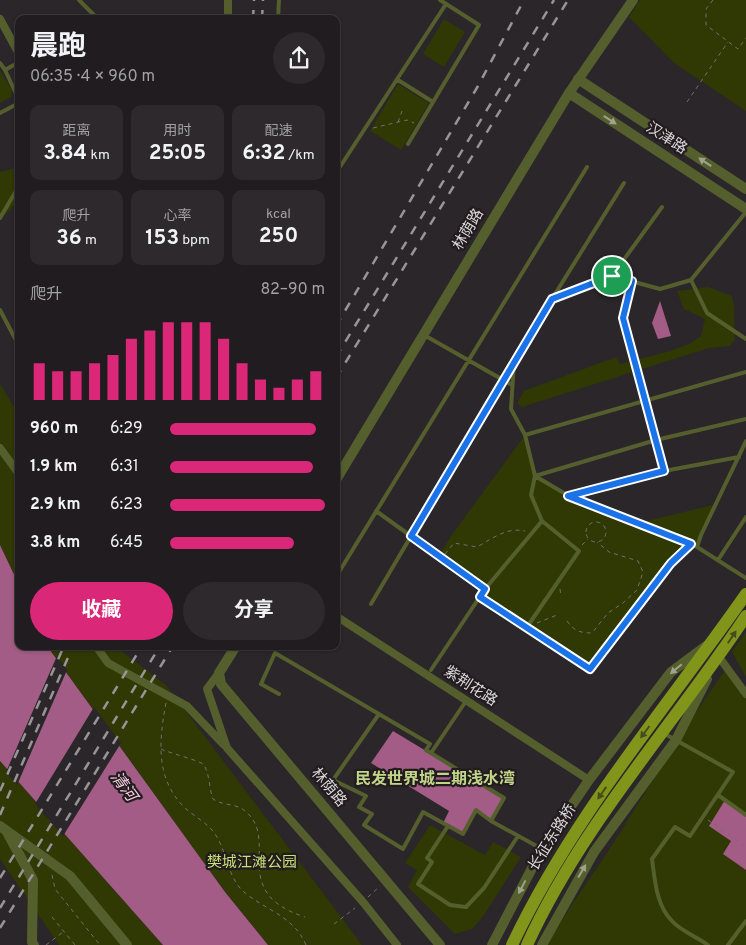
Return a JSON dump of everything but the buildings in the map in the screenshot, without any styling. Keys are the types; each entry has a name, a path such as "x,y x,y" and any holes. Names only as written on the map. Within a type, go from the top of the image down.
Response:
{"main road":[{"name":"长征东路桥","path":"512,945 530,908 565,846 629,753 715,639 746,594"},
{"name":"长征东路桥","path":"527,945 542,912 577,851 641,760 719,657 746,616"}],"street":[{"path":"228,0 228,15"},
{"name":"林荫路","path":"340,473 569,93 633,0"},
{"path":"0,19 15,47"},
{"name":"汉津路","path":"578,79 745,187"},
{"name":"汉津路","path":"569,93 746,211"},
{"path":"0,448 15,469"},
{"name":"紫荆花路","path":"340,619 589,780"},
{"path":"492,942 542,849 589,780 671,672 715,639"},
{"path":"99,650 108,662 187,706 227,748 362,902 397,945"},
{"path":"227,748 207,689 234,650"},
{"path":"542,945 594,852 676,740 719,657 746,694"},
{"name":"林荫路","path":"219,674 221,684 440,945"},
{"path":"3,827 70,876 127,945"},
{"path":"3,827 33,880 32,942 34,945"}],"lane":[{"path":"79,0 94,15"},
{"path":"278,15 279,0"},
{"path":"408,144 479,25 440,0"},
{"path":"340,167 446,4"},
{"path":"0,63 15,92"},
{"path":"4,70 15,64"},
{"path":"398,80 433,102"},
{"path":"0,113 15,105"},
{"path":"340,570 587,166"},
{"path":"371,604 514,361 624,183"},
{"path":"0,218 15,193"},
{"path":"552,299 612,276 662,207"},
{"path":"612,276 660,289 691,280 746,211"},
{"path":"691,280 707,314 746,339"},
{"path":"632,281 623,318 664,471"},
{"path":"0,310 15,338"},
{"path":"424,335 512,385"},
{"path":"514,361 511,410 525,435 535,476 531,495 542,521 580,551 528,626"},
{"path":"525,435 746,372"},
{"path":"535,476 656,440 746,419"},
{"path":"697,547 701,534 746,441"},
{"path":"568,496 664,471 739,457"},
{"path":"535,476 568,496 691,544 746,578"},
{"path":"376,511 485,589"},
{"path":"718,560 746,517"},
{"path":"431,670 485,589 542,521"},
{"path":"480,597 528,626 590,669 671,563 691,544"},
{"path":"279,694 261,684 275,653 430,744 426,750 431,754 504,798 492,821"},
{"path":"431,754 466,701"},
{"path":"379,714 333,780 366,796 359,807 372,814 364,825 403,849 424,812 462,834 476,810 542,849"},
{"path":"662,732 733,772 690,836 675,827 652,858 656,892 664,911 673,922 708,945"},
{"path":"718,795 746,814"},
{"path":"448,826 427,858 432,862 418,884 450,905 466,907 484,888 518,836"},
{"path":"728,945 746,920"}],"path":[{"path":"713,0 706,9 706,25 738,49 746,38"},
{"path":"686,102 728,42"},
{"path":"397,122 402,111"},
{"path":"364,130 410,120 418,127"},
{"path":"567,621 573,629 581,633 592,633 608,613 623,603 636,590 643,572 638,561 609,552 597,542 588,538 586,532 588,526 594,523 600,524 605,528 606,534 603,540 597,542"},
{"path":"442,558 454,543 477,548 502,532 516,529 532,533"},
{"path":"578,549 588,538"},
{"path":"528,626 545,622 557,615"},
{"path":"167,695 159,740 166,783 183,806 214,833 230,872 242,891 287,919 306,945"},
{"path":"161,749 176,756 200,761 204,765 213,800 245,810 253,820 257,830 260,876 266,895 291,913 305,918"},
{"path":"703,816 746,847"},
{"path":"48,860 55,889 100,945"},
{"path":"52,917 75,945"},
{"path":"46,945 63,931"}],"green space":[{"path":"640,0 746,0 746,111 674,63 629,17"},
{"path":"444,19 465,32 444,67 423,54"},
{"path":"0,70 12,91 11,97 0,103"},
{"path":"398,84 429,103 401,150 370,131"},
{"path":"15,168 15,203 0,219 0,172"},
{"path":"708,287 732,296 735,340 730,346 709,348 522,407 517,403 524,391 616,357 620,364 689,344 701,336 705,319 684,309 677,291"},
{"path":"0,384 15,408 15,577 0,545"},
{"path":"525,435 535,476 569,496 638,523 717,504 697,547 688,547 671,563 590,669 529,625 480,597 485,589 439,556 451,536"},
{"path":"746,632 746,677 732,652"},
{"name":"樊城江滩公园","path":"50,650 120,650 166,685 362,945 268,945 225,892"},
{"path":"726,669 746,694 746,945 547,945 683,732"},
{"path":"0,761 163,945 59,945 0,859"},
{"path":"430,825 485,855 493,842 521,857 482,918 472,929 455,934 408,887 417,870 405,863"}],"water":[{"path":"660,301 671,336 658,339 652,323"},
{"name":"清河","path":"0,545 15,577 15,650 50,650 225,892 268,945 163,945 0,761"},
{"path":"393,731 504,798 491,821 477,810 463,834 443,823 449,811 371,763"},
{"path":"725,800 746,815 746,870 723,854 731,841 709,826"}],"pier":[{"path":"57,656 67,670 17,785 6,772"},
{"path":"94,707 121,743 63,836 35,804"}],"railway":[{"path":"253,15 254,0"},
{"path":"262,15 263,0"},
{"path":"340,319 478,86 524,0"},
{"path":"340,350 554,0"},
{"path":"340,371 568,0"},
{"path":"0,791 62,650"},
{"path":"0,815 71,650"},
{"path":"0,878 140,650"},
{"path":"0,908 158,650"},
{"path":"0,928 171,650"}],"district":[{"name":"民发·世界城二期浅水湾","path":"435,780"}],"route":[{"path":"612,276 632,281 623,318 664,471 568,496 691,544 671,563 590,669 480,597 485,589 411,536 552,299 612,276"}]}
